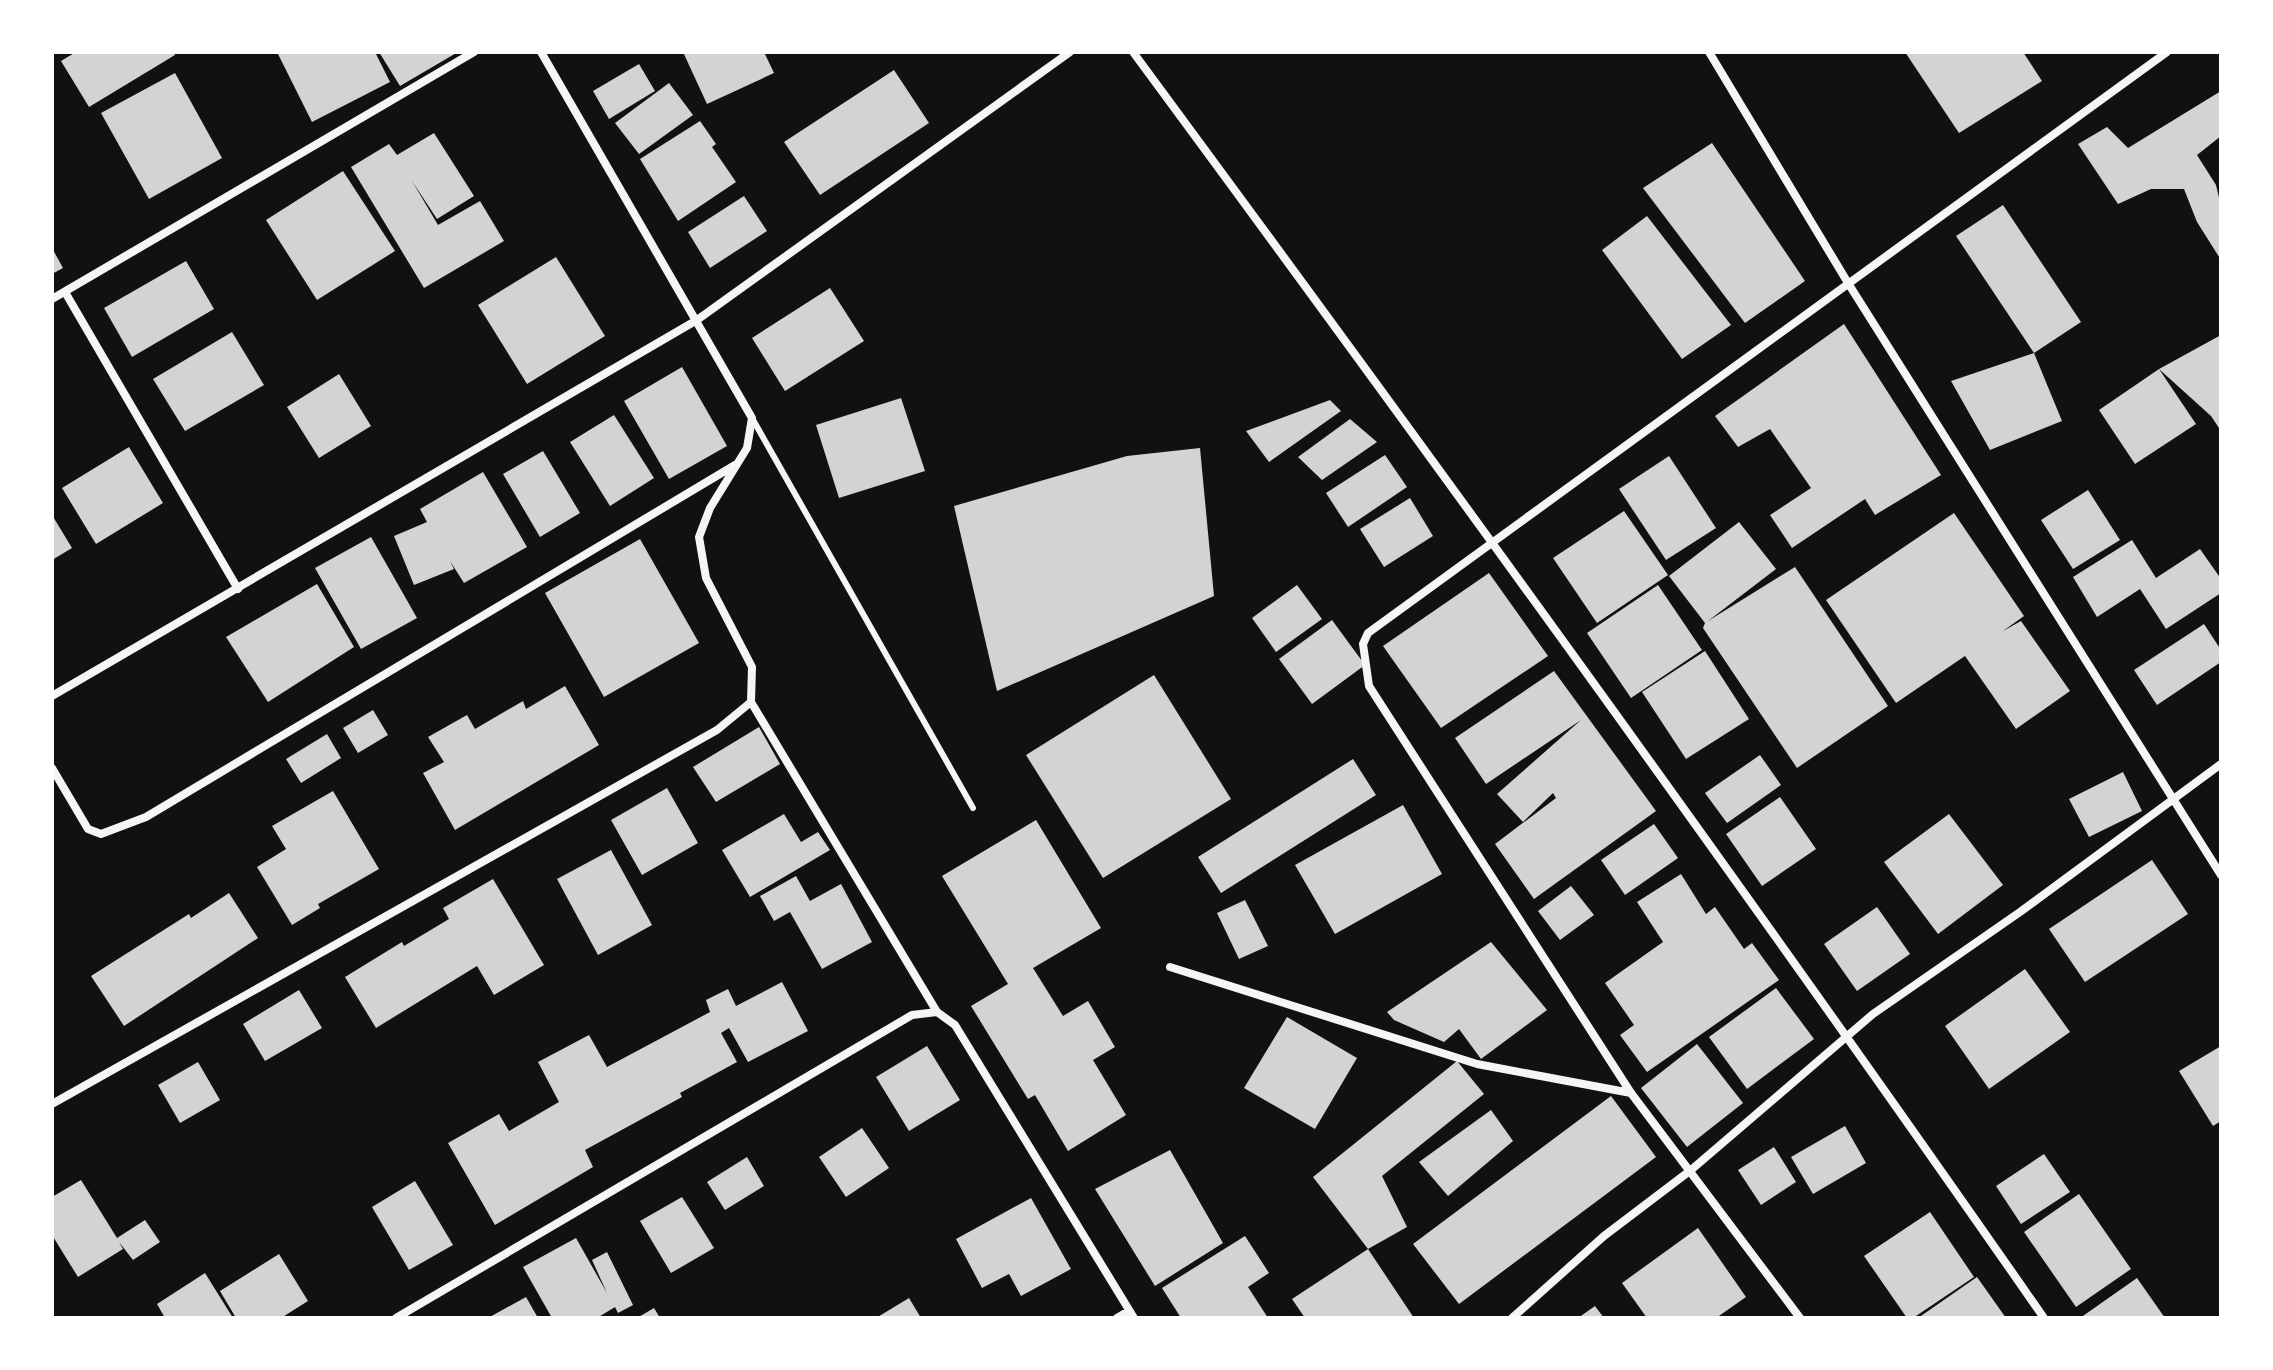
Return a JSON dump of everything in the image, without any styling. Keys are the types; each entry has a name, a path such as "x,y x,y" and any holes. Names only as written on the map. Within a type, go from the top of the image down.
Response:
{"street":[{"path":"52,299 474,52"},
{"path":"541,52 752,418 747,448 710,508 699,537 706,578 752,667 751,702 937,1012 955,1025 1132,1315 1117,1318"},
{"path":"52,696 697,320 1070,52"},
{"path":"1133,52 1494,542 1847,1034 2044,1318"},
{"path":"1709,52 1848,283 2221,875"},
{"path":"1800,1318 1631,1093 1369,686 1363,644 1368,633 2167,52"},
{"path":"65,292 238,589"},
{"path":"52,768 88,829 101,834 146,817 736,465"},
{"path":"52,1104 717,730 751,702"},
{"path":"1512,1318 1604,1236 1691,1170 1847,1034 2221,764"},
{"path":"1170,967 1477,1064 1631,1093"},
{"path":"396,1318 912,1015 937,1012"}],"lane":[{"path":"752,418 973,808"}],"building":[{"path":"76,52 173,52 175,55 89,107 61,61"},
{"path":"277,52 375,52 390,82 312,122"},
{"path":"379,52 458,52 400,86"},
{"path":"683,52 764,52 774,73 707,104"},
{"path":"1905,52 2023,52 2042,81 1959,133"},
{"path":"639,64 655,91 609,119 593,91"},
{"path":"894,70 929,123 820,195 784,142"},
{"path":"175,73 222,158 149,199 101,113"},
{"path":"669,83 693,115 639,154 615,123"},
{"path":"2221,91 2221,136 2197,155 2216,185 2221,206 2221,260 2197,222 2184,189 2151,189 2118,204 2078,144 2107,127 2128,148"},
{"path":"700,121 716,144 712,147 736,182 678,221 640,159"},
{"path":"434,133 474,196 437,219 412,181 438,225 480,201 504,241 424,288 351,167 389,144 397,155"},
{"path":"1712,143 1805,281 1745,323 1643,188"},
{"path":"343,171 395,251 317,300 266,220"},
{"path":"744,196 767,231 710,268 688,232"},
{"path":"2003,205 2081,322 2034,353 1956,236"},
{"path":"1647,216 1731,325 1682,359 1602,250"},
{"path":"52,248 63,268 52,274"},
{"path":"556,257 605,336 527,384 478,305"},
{"path":"186,261 214,309 132,357 104,308"},
{"path":"830,288 864,341 785,391 752,338"},
{"path":"1844,324 1941,475 1875,515 1865,499 1792,548 1770,515 1811,488 1770,429 1738,447 1715,416"},
{"path":"232,332 264,385 185,431 153,379"},
{"path":"2221,335 2221,431 2211,416 2159,369"},
{"path":"2034,353 2062,421 1990,450 1951,381"},
{"path":"682,367 727,446 669,479 624,401"},
{"path":"2159,369 2196,424 2135,464 2099,410"},
{"path":"339,374 371,426 319,458 287,407"},
{"path":"901,398 925,471 839,498 816,425"},
{"path":"1330,400 1341,411 1269,462 1246,431"},
{"path":"614,415 654,478 610,506 570,442"},
{"path":"1350,419 1377,442 1322,480 1298,457"},
{"path":"129,447 163,503 96,544 62,488"},
{"path":"1200,448 1214,596 997,691 954,506 1127,456"},
{"path":"543,451 580,513 540,537 503,474"},
{"path":"1385,455 1407,487 1348,527 1326,493"},
{"path":"1669,456 1716,528 1666,560 1619,489"},
{"path":"483,472 527,547 464,583 450,561 454,569 414,585 394,536 427,522 420,509"},
{"path":"2088,490 2120,540 2073,569 2041,520"},
{"path":"1410,498 1433,536 1384,567 1360,529"},
{"path":"1624,511 1668,575 1597,623 1553,558"},
{"path":"1954,513 2024,616 2003,631 2021,621 2070,691 2016,729 1965,656 1896,703 1826,600"},
{"path":"52,515 72,548 52,560"},
{"path":"1739,522 1776,569 1708,621 1795,567 1888,706 1797,768 1703,628 1705,623 1669,576"},
{"path":"371,537 417,618 361,649 315,568"},
{"path":"640,539 699,643 604,697 545,593"},
{"path":"2132,540 2156,578 2200,549 2221,579 2221,593 2166,629 2140,589 2097,617 2073,577"},
{"path":"1489,573 1548,656 1441,728 1383,646"},
{"path":"317,584 354,647 268,702 226,637"},
{"path":"1297,585 1322,619 1276,652 1252,618"},
{"path":"1658,585 1702,650 1631,698 1587,633"},
{"path":"1332,620 1365,665 1312,704 1279,659"},
{"path":"2204,624 2221,650 2221,662 2157,705 2134,670"},
{"path":"1705,651 1749,719 1686,759 1642,692"},
{"path":"1554,671 1656,811 1534,899 1495,844 1556,798 1553,793 1523,822 1497,794 1581,720 1486,784 1455,738"},
{"path":"1154,675 1231,799 1103,878 1026,755"},
{"path":"565,686 599,745 455,830 423,773 444,762 428,737 467,715 475,729 523,701 526,709"},
{"path":"373,710 388,735 358,753 343,728"},
{"path":"759,727 780,764 716,802 693,767"},
{"path":"327,734 341,758 301,783 286,759"},
{"path":"1760,755 1781,785 1727,823 1705,793"},
{"path":"1353,759 1376,795 1221,893 1198,857"},
{"path":"2123,772 2142,811 2089,837 2069,799"},
{"path":"667,788 698,843 642,875 611,820"},
{"path":"333,791 379,869 318,904 320,908 292,925 257,867 286,849 272,826"},
{"path":"1780,797 1816,849 1762,886 1726,834"},
{"path":"1403,805 1442,874 1335,934 1295,865"},
{"path":"784,814 801,842 818,832 830,850 750,897 722,850"},
{"path":"1949,814 2003,885 1938,934 1884,862"},
{"path":"1036,820 1101,928 1033,968 1063,1016 1088,1001 1115,1047 1093,1060 1126,1115 1068,1151 1035,1095 1028,1099 971,1006 1008,984 942,876"},
{"path":"1654,824 1678,858 1625,895 1601,860"},
{"path":"611,850 652,925 598,955 557,879"},
{"path":"2152,860 2188,914 2085,982 2049,929"},
{"path":"1681,874 1706,914 1715,907 1744,949 1752,943 1779,980 1647,1072 1620,1035 1634,1025 1605,983 1663,942 1637,902"},
{"path":"796,876 810,901 841,884 872,942 822,969 790,912 774,921 760,896"},
{"path":"493,879 544,965 494,995 477,966 376,1028 345,977 402,942 404,946 449,919 443,908"},
{"path":"1571,886 1594,915 1560,940 1538,911"},
{"path":"229,893 258,938 124,1026 91,976 189,914 191,918"},
{"path":"1245,900 1268,946 1239,959 1217,913"},
{"path":"1877,907 1910,954 1857,991 1824,944"},
{"path":"1491,942 1547,1010 1481,1059 1459,1029 1444,1042 1394,1020 1387,1012"},
{"path":"2025,969 2070,1032 1989,1089 1945,1026"},
{"path":"782,982 808,1031 748,1062 729,1028 721,1033 737,1062 680,1093 682,1097 585,1150 593,1167 495,1225 448,1143 499,1114 509,1131 559,1102 538,1062 589,1035 607,1067 710,1012 706,1000 728,989 736,1006"},
{"path":"1776,988 1814,1039 1747,1089 1709,1037"},
{"path":"299,990 322,1028 265,1061 243,1024"},
{"path":"1287,1017 1357,1058 1315,1129 1244,1088"},
{"path":"1697,1044 1743,1103 1687,1147 1641,1088"},
{"path":"927,1046 960,1100 909,1131 876,1077"},
{"path":"2221,1046 2221,1121 2213,1126 2179,1071"},
{"path":"1457,1061 1484,1094 1382,1176 1407,1227 1368,1249 1313,1177"},
{"path":"198,1062 220,1100 180,1123 158,1085"},
{"path":"1611,1096 1656,1157 1459,1304 1413,1244"},
{"path":"1491,1110 1513,1141 1448,1196 1419,1162"},
{"path":"1845,1126 1866,1163 1813,1194 1791,1157"},
{"path":"862,1128 889,1168 846,1197 819,1157"},
{"path":"1774,1147 1796,1182 1761,1205 1738,1170"},
{"path":"1170,1150 1223,1243 1155,1286 1095,1189"},
{"path":"2044,1154 2070,1192 2021,1224 1996,1186"},
{"path":"747,1157 764,1186 725,1210 707,1182"},
{"path":"81,1180 117,1238 145,1220 160,1242 133,1260 119,1242 123,1249 78,1277 52,1235 52,1197"},
{"path":"415,1181 453,1245 409,1270 372,1207"},
{"path":"2079,1194 2131,1269 2076,1307 2024,1232"},
{"path":"682,1197 714,1248 671,1273 640,1221"},
{"path":"1031,1198 1071,1269 1021,1296 1009,1274 982,1288 956,1239"},
{"path":"1930,1212 1974,1277 1913,1318 1907,1318 1864,1256"},
{"path":"1698,1228 1746,1297 1716,1318 1647,1318 1622,1283"},
{"path":"1245,1236 1269,1273 1248,1287 1268,1318 1181,1318 1162,1288"},
{"path":"576,1238 607,1293 592,1260 607,1252 633,1305 618,1313 615,1307 597,1318 552,1318 523,1267"},
{"path":"1368,1249 1414,1318 1305,1318 1292,1299"},
{"path":"279,1254 308,1301 281,1318 236,1318 220,1291"},
{"path":"205,1273 233,1318 165,1318 157,1304"},
{"path":"1977,1277 2006,1318 1918,1318"},
{"path":"2137,1278 2165,1318 2080,1318"},
{"path":"526,1297 538,1318 488,1318"},
{"path":"909,1298 921,1318 876,1318"},
{"path":"1595,1306 1604,1318 1578,1318"},
{"path":"654,1308 660,1318 637,1318"}]}
